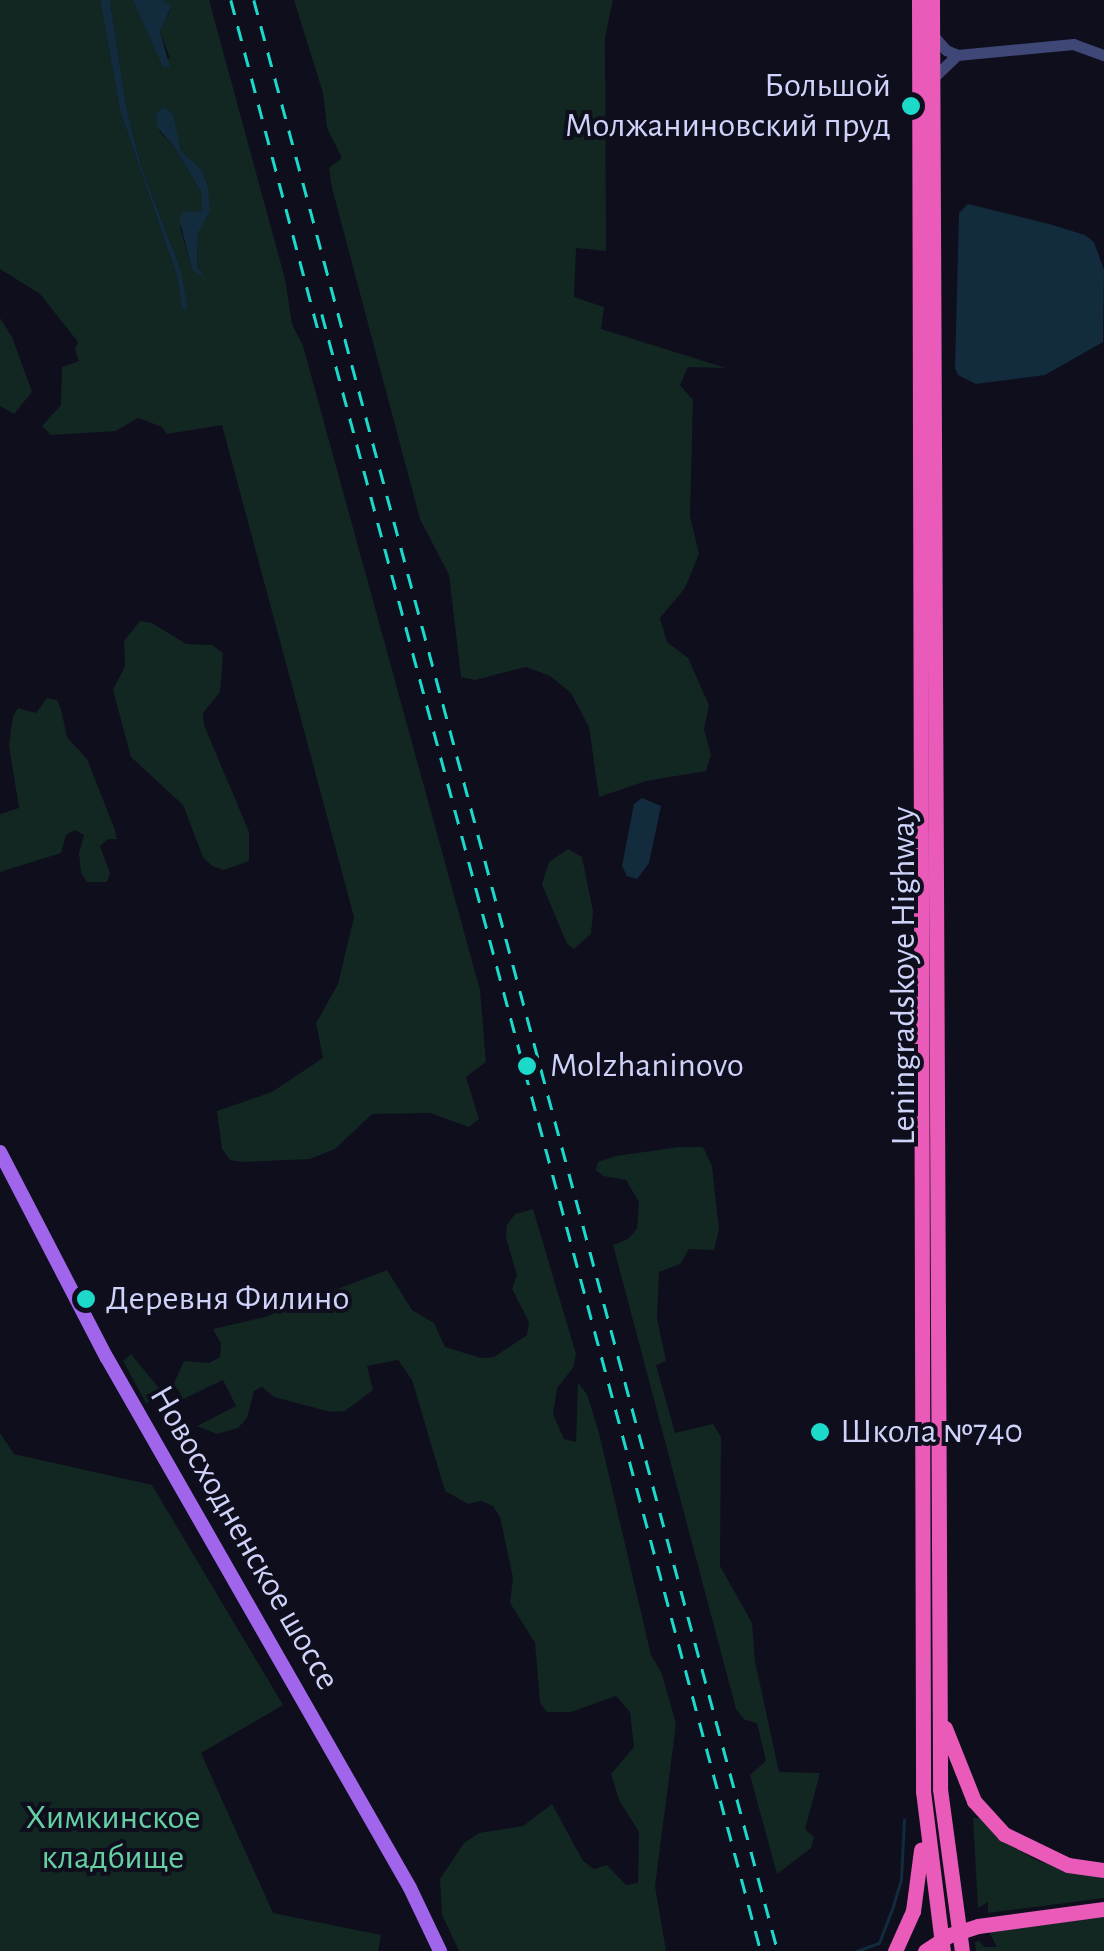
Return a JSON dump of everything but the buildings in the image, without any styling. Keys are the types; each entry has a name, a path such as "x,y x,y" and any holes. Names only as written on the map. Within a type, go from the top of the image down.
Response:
{"highway":[{"name":"Leningradskoye Highway","path":"918,0 924,1791 943,1951"},
{"name":"Leningradskoye Highway","path":"932,0 940,1788 962,1951"},
{"path":"939,1707 963,1780 988,1820 1044,1856 1104,1870"},
{"path":"895,1951 913,1911 920,1880 924,1791"},
{"path":"926,1951 950,1935 978,1926 1104,1909"}],"main road":[{"name":"Новосходненское шоссе","path":"0,1152 107,1358 410,1888 440,1951"}],"street":[{"path":"932,34 946,50 958,55 1073,44 1104,56"},
{"path":"932,79 958,55"}],"green space":[{"path":"0,0 100,0 120,111 177,276 182,308 180,267 142,169 126,105 110,0 133,0 164,61 170,58 160,32 171,8 163,0 209,0 285,279 292,324 303,346 480,990 486,1062 466,1077 479,1119 469,1127 430,1113 372,1114 335,1149 310,1159 244,1162 230,1160 222,1149 217,1111 272,1092 323,1058 316,1023 338,984 354,917 222,425 167,434 162,427 138,418 116,431 51,435 42,426 61,405 62,367 79,361 75,349 78,342 40,294 0,269","holes":["174,128 181,151 202,170 208,187 198,233 197,265 205,278 191,266 180,227 202,212 202,194 175,148 159,131"]},
{"path":"294,0 613,0 605,37 606,251 576,248 574,297 604,307 601,329 726,368 688,367 680,385 693,400 690,516 699,554 685,588 660,618 667,642 688,658 709,705 704,729 711,755 706,771 646,781 599,797 589,727 571,693 550,676 526,667 475,680 461,677 449,575 420,519 332,188 329,168 342,158 327,128 323,93"},
{"path":"0,318 12,337 32,392 14,414 0,406"},
{"path":"140,621 152,623 186,644 212,645 223,653 220,692 203,713 204,725 249,832 249,861 224,870 212,866 203,857 183,805 131,757 113,690 125,666 124,641"},
{"path":"47,698 57,700 67,737 87,759 115,830 117,839 108,839 100,846 110,873 107,882 87,882 81,873 79,853 84,835 75,830 66,835 61,853 0,872 0,814 19,808 9,745 13,716 18,708 36,713"},
{"path":"568,849 582,857 593,911 591,934 574,949 567,944 542,884 549,862"},
{"path":"703,1147 712,1166 719,1229 714,1250 689,1249 680,1264 659,1272 657,1318 666,1361 656,1365 675,1433 713,1424 721,1437 720,1566 752,1623 755,1661 779,1772 820,1773 805,1829 814,1837 811,1848 777,1874 750,1775 766,1761 757,1723 745,1720 736,1709 613,1245 628,1239 637,1229 639,1202 626,1180 603,1176 596,1170 598,1162 616,1156"},
{"path":"533,1209 576,1354 573,1368 557,1388 553,1414 564,1439 576,1442 578,1383 587,1394 599,1433 651,1655 662,1674 676,1724 655,1886 666,1951 459,1951 442,1915 440,1879 464,1843 479,1833 523,1826 552,1804 583,1861 594,1869 607,1865 626,1885 638,1883 639,1832 619,1800 611,1774 634,1747 630,1712 616,1696 571,1712 547,1712 540,1703 535,1643 510,1603 513,1578 500,1517 493,1506 481,1501 468,1504 445,1491 412,1380 398,1360 367,1366 373,1390 345,1411 331,1412 274,1397 262,1387 254,1391 247,1418 238,1428 217,1434 197,1426 236,1406 223,1380 183,1399 178,1389 166,1388 159,1399 146,1403 123,1361 131,1354 159,1388 174,1383 184,1361 209,1363 220,1357 221,1344 213,1329 265,1317 387,1270 412,1310 434,1323 445,1347 481,1358 494,1357 527,1335 529,1322 512,1289 517,1275 506,1238 507,1225 515,1214"},
{"name":"Химкинское кладбище","path":"0,1433 14,1454 152,1485 283,1705 201,1753 273,1913 381,1935 378,1951 0,1951"},
{"path":"973,1818 979,1818 1006,1843 1038,1861 1104,1877 1104,1898 988,1913 988,1902 978,1908"},
{"path":"1104,1917 1104,1951 976,1951 975,1942 979,1941 984,1947 997,1947 989,1932"}],"water":[{"path":"100,0 110,0 126,105 142,169 180,267 188,309 182,309 177,276 120,111"},
{"path":"133,0 163,0 171,7 160,32 170,67 163,67"},
{"path":"163,107 173,114 181,151 202,170 208,187 210,211 198,233 197,266 206,279 192,270 179,218 184,212 202,211 202,194 175,148 157,127 156,114"},
{"name":"Большой Молжаниновский пруд","path":"968,204 1049,224 1085,235 1094,242 1104,270 1103,342 1045,375 976,384 958,375 955,368 959,213"},
{"path":"642,798 661,806 649,863 637,879 627,876 622,866 634,804"}],"waterway":[{"path":"857,1951 879,1943 893,1906 901,1879 904,1820"}],"railway":[{"path":"231,0 318,329"},
{"path":"254,0 778,1951"},
{"path":"322,314 761,1951"}],"place":[{"name":"Большой Молжаниновский пруд","path":"911,106"},
{"name":"Molzhaninovo","path":"527,1066"},
{"name":"Деревня Филино","path":"86,1299"},
{"name":"Школа №740","path":"820,1432"}]}
